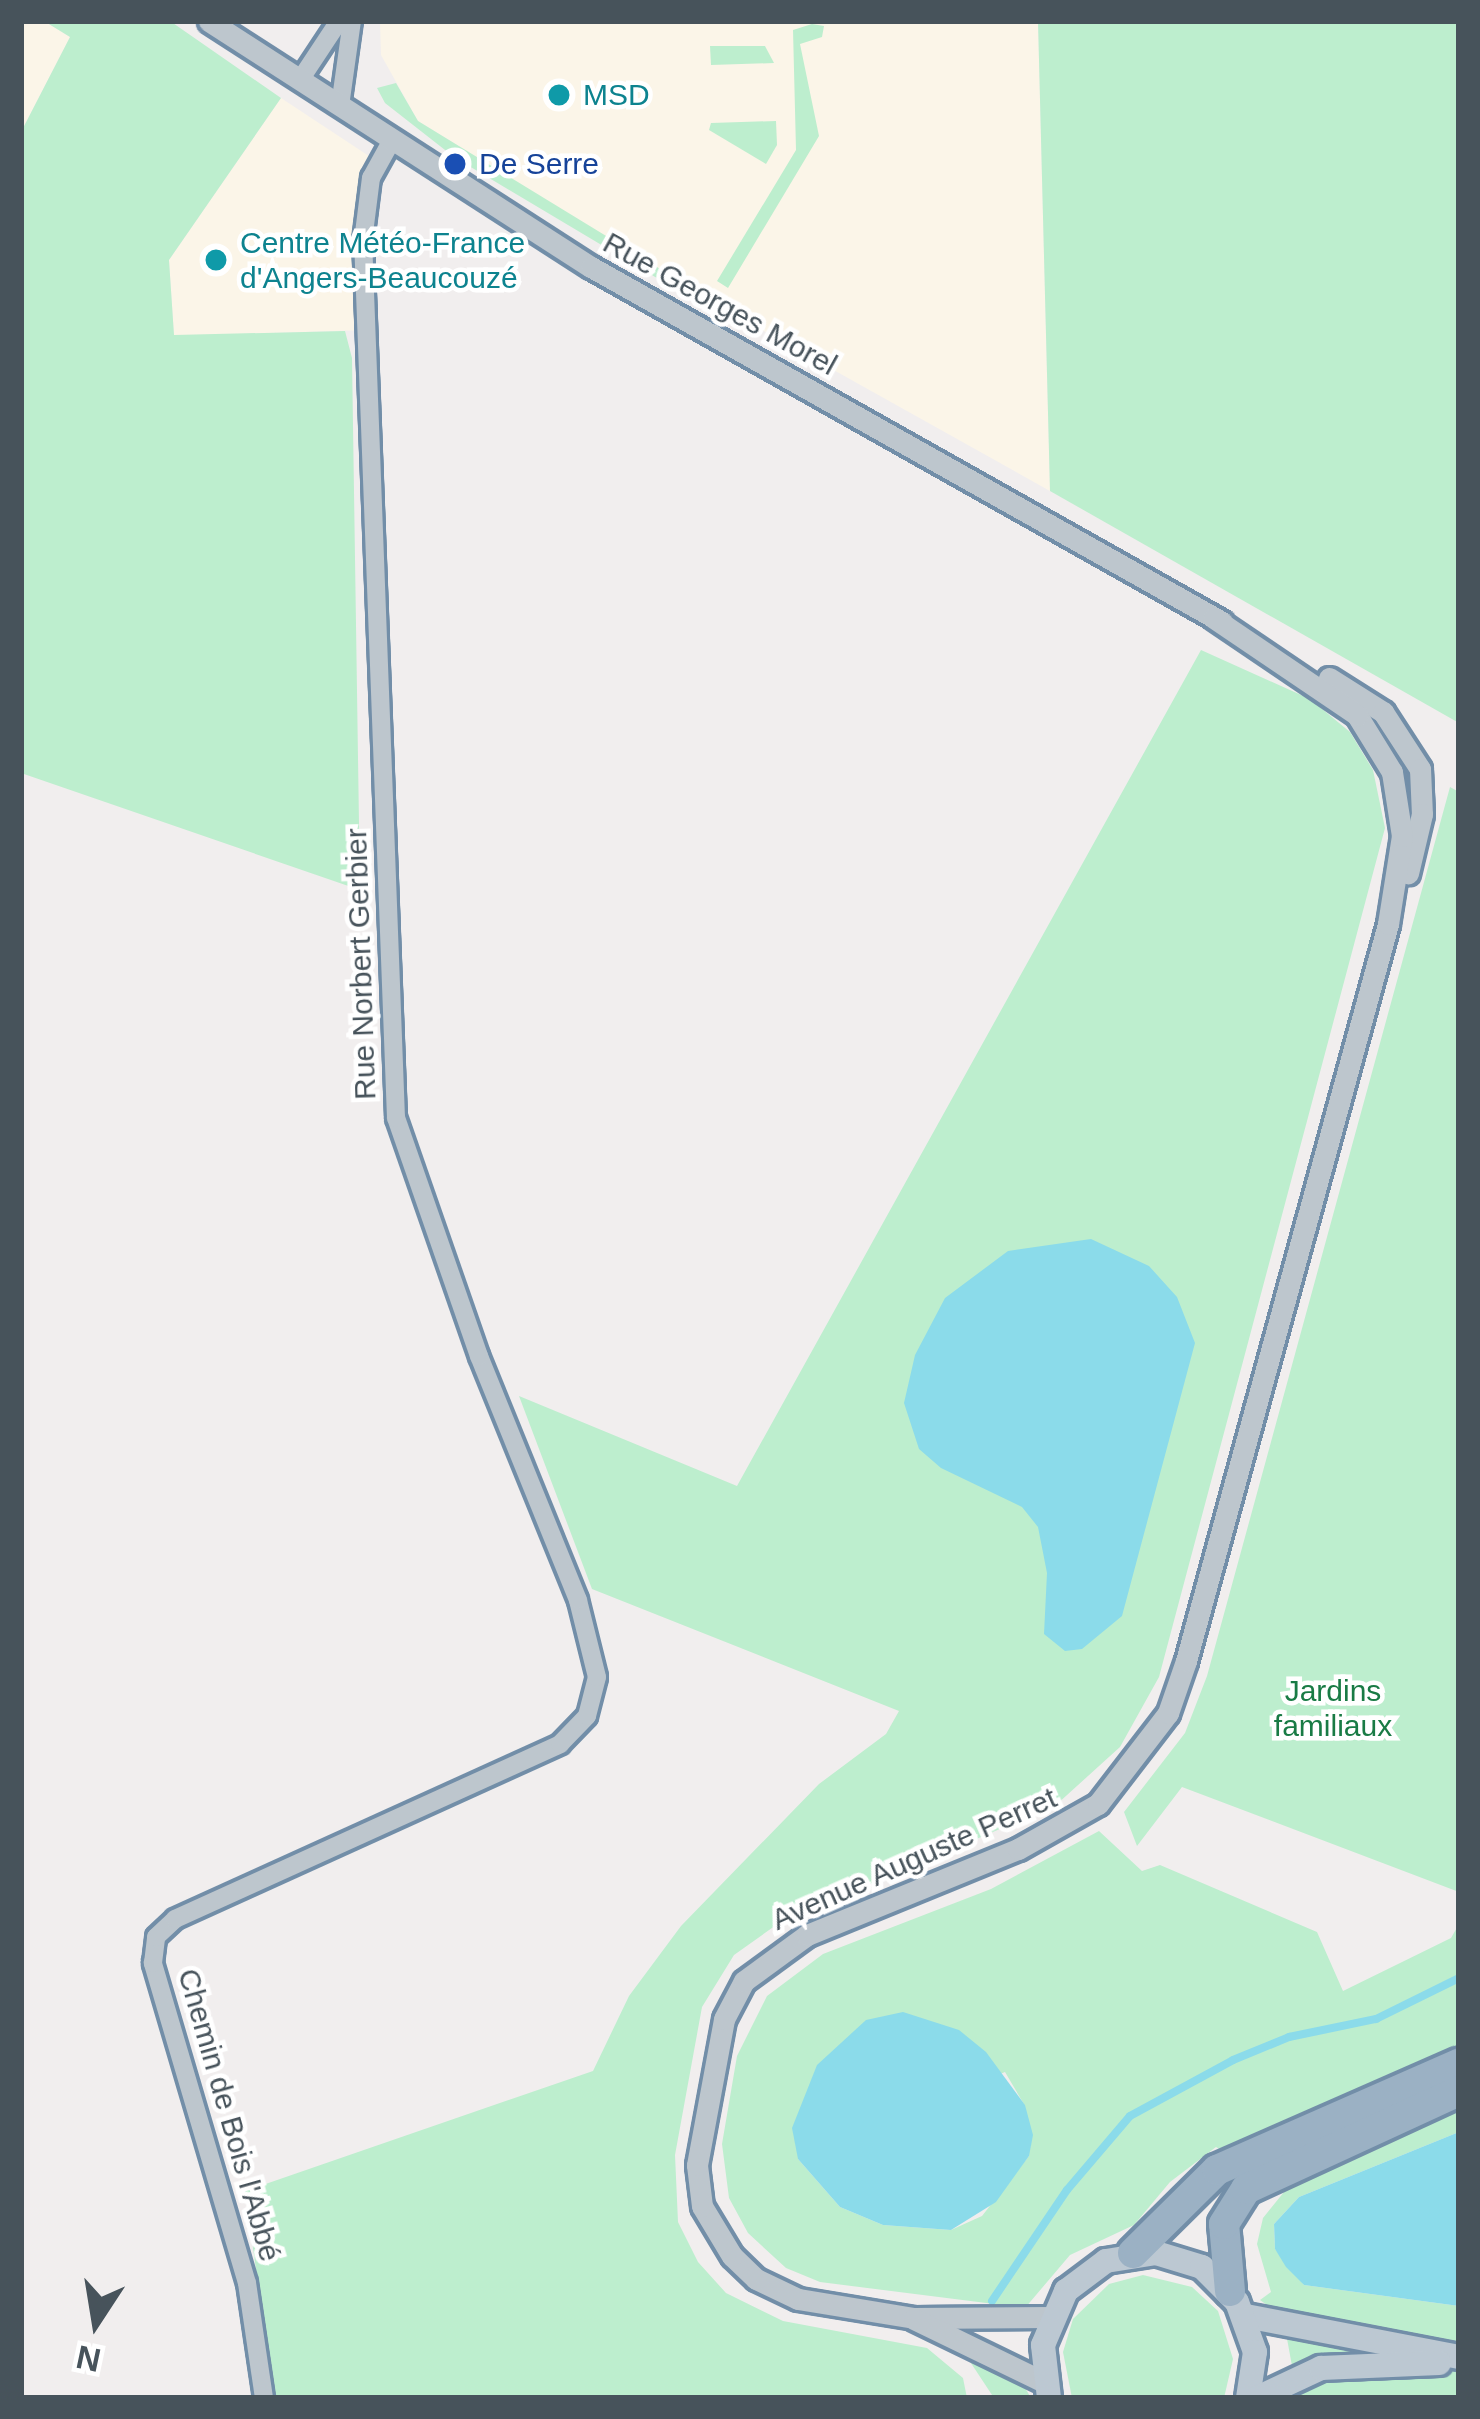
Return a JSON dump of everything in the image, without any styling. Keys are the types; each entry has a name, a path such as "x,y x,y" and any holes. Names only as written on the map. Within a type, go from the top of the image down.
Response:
{"highway":[{"path":"1133,2254 1217,2170 1459,2064"},
{"path":"1238,2304 1221,2244 1246,2189 1459,2091"}],"main road":[{"path":"1046,2390 1050,2317 1087,2272 1133,2254 1184,2258 1238,2304 1459,2360"},
{"path":"1238,2304 1255,2352 1252,2398 1321,2368 1459,2360"}],"street":[{"name":"Rue Georges Morel","path":"209,21 592,267 1371,702 1420,769"},
{"path":"300,80 339,21"},
{"path":"340,106 352,21"},
{"name":"Rue Norbert Gerbier","path":"392,140 371,178 363,241 396,1118 596,1663 593,1705 560,1744"},
{"name":"Rue Georges Morel","path":"1214,618 1341,699 1392,772"},
{"name":"Avenue Auguste Perret","path":"1050,2317 914,2318 798,2299 756,2279 702,2206 697,2165 724,2020 744,1981 807,1935 1066,1827 1126,1777 1168,1713 1388,924 1420,829 1420,769"},
{"name":"Avenue Auguste Perret","path":"1388,924 1402,836 1392,772"},
{"name":"Chemin de Bois l'Abbé","path":"264,2398 248,2284 153,1963 156,1937 176,1919 560,1744"},
{"name":"Avenue Auguste Perret","path":"914,2318 1046,2390"}],"shaded area":[{"path":"21,21 44,21 70,37 21,132"},
{"path":"380,21 1038,21 1050,491 694,292 418,121 381,55"},
{"path":"281,98 378,162 371,178 367,330 174,336 169,260"}],"green space":[{"path":"44,21 170,21 281,98 169,260 174,335 345,331 352,358 360,890 21,773 21,132 70,37"},
{"path":"1038,21 1459,21 1459,723 1050,491"},
{"path":"824,26 822,37 800,44 819,136 728,288 717,281 796,150 793,30"},
{"path":"710,46 765,46 774,63 711,65"},
{"path":"396,83 418,121 742,319 734,324 454,157 385,103 377,88"},
{"path":"776,121 777,145 766,164 709,130 711,123"},
{"path":"1201,650 1310,699 1350,732 1373,770 1385,828 1159,1677 1120,1747 1056,1805 779,1923 734,1955 702,2007 675,2155 678,2222 698,2262 726,2293 783,2321 927,2348 963,2378 967,2398 274,2398 245,2191 593,2071 629,1996 681,1926 819,1784 886,1734 899,1711 592,1589 519,1396 737,1486"},
{"name":"Jardins familiaux","path":"1450,787 1459,792 1459,1892 1182,1787 1137,1846 1124,1812 1185,1733 1207,1676"},
{"path":"1099,1831 1142,1871 1160,1865 1317,1932 1343,1991 1451,1938 1459,1924 1459,2132 1299,2197 1274,2224 1275,2249 1304,2285 1459,2306 1459,2398 1288,2398 1297,2393 1283,2317 1260,2300 1271,2292 1257,2244 1263,2218 1284,2192 1216,2147 1170,2182 1134,2225 1070,2255 1025,2308 820,2282 786,2268 748,2233 729,2198 722,2144 737,2056 767,1996 823,1954 991,1889","holes":["1005,2072 1025,2106 1029,2156 982,2216 951,2230 883,2225 840,2207 798,2159"]},
{"path":"1143,2275 1192,2287 1218,2311 1233,2359 1224,2398 1072,2398 1063,2352 1073,2319 1109,2284"},
{"path":"963,2351 1021,2381 1031,2398 994,2398"}],"water":[{"path":"1091,1239 1149,1266 1177,1297 1195,1343 1122,1616 1082,1649 1065,1651 1044,1634 1047,1573 1038,1527 1022,1507 941,1468 919,1449 904,1403 915,1355 945,1298 1008,1251"},
{"path":"903,2012 959,2030 986,2052 1025,2105 1033,2135 1029,2156 996,2202 951,2230 883,2225 840,2207 798,2159 792,2128 817,2065 866,2020"},
{"path":"1459,2132 1459,2306 1304,2285 1286,2267 1275,2249 1274,2224 1299,2197"}],"waterway":[{"path":"992,2301 1067,2190 1130,2116 1233,2060 1289,2037 1376,2019 1459,1978"}],"place":[{"name":"MSD","path":"559,95"},
{"name":"De Serre","path":"455,164"},
{"name":"Centre Météo-France d'Angers-Beaucouzé","path":"216,260"}]}
